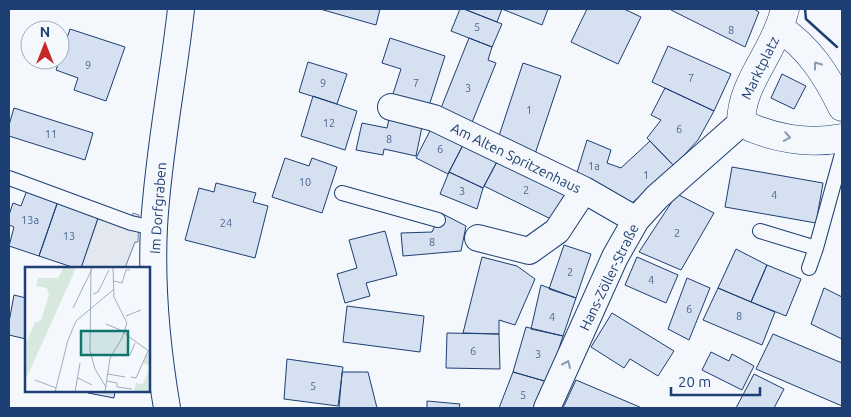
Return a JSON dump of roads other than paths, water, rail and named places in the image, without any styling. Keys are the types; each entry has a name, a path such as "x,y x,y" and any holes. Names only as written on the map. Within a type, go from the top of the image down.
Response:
{"street":[{"name":"Im Dorfgraben","path":"167,408 158,352 154,228 160,161 181,9"},
{"path":"782,18 826,78 842,107"},
{"name":"Marktplatz","path":"741,123 745,93 782,18"},
{"name":"Am Alten Spritzenhaus","path":"391,106 434,118 584,190 636,220"},
{"path":"741,123 753,129 808,141 830,141 842,138"},
{"name":"Hans-Zöller-Straße","path":"546,408 615,257 636,220 657,197 741,123"},
{"path":"471,235 529,252 557,231 584,190"}],"lane":[{"path":"809,268 842,154"},
{"path":"9,178 131,223 154,228"},
{"path":"342,193 438,220"},
{"path":"760,231 816,248"}]}
